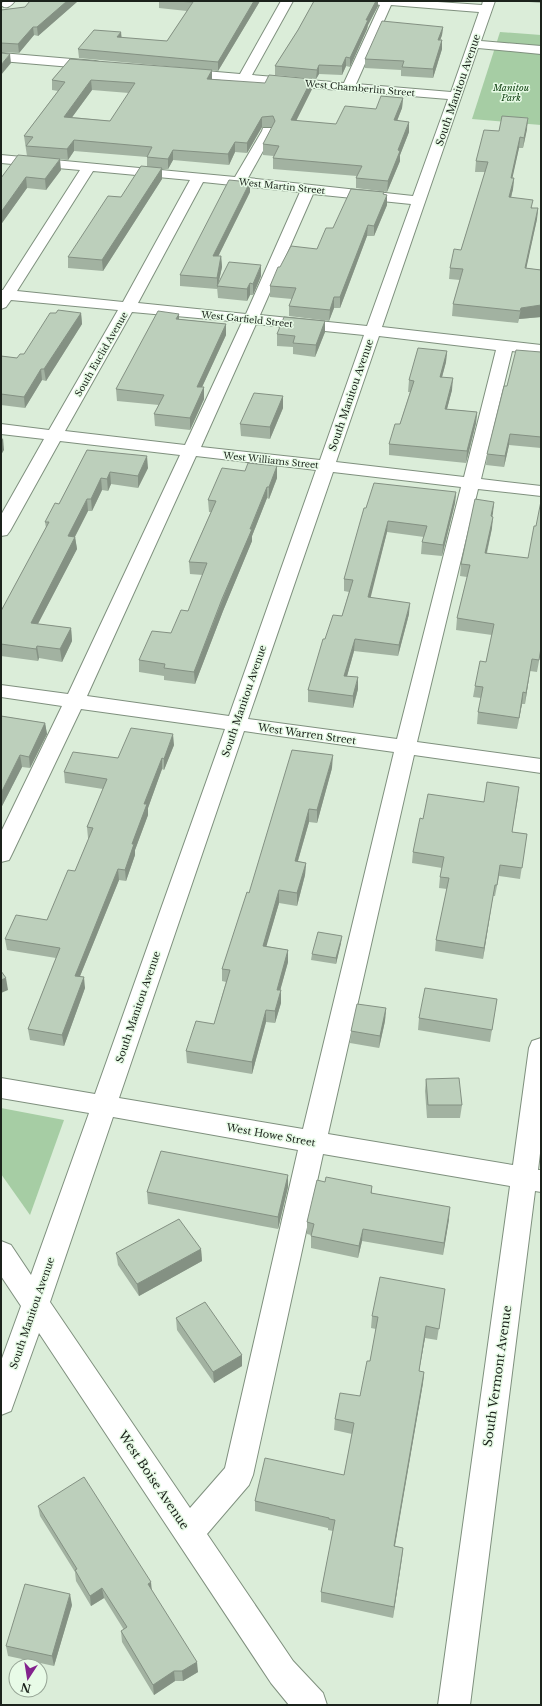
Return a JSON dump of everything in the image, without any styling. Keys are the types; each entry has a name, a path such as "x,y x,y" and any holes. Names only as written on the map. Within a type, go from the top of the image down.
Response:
{"street":[{"path":"244,78 287,1"},
{"path":"348,87 381,1 488,5"},
{"name":"South Manitou Avenue","path":"1,1402 373,331 488,5"},
{"path":"474,44 541,50"},
{"path":"1,57 111,66"},
{"name":"West Chamberlin Street","path":"173,72 455,96"},
{"path":"239,182 268,131"},
{"name":"West Martin Street","path":"1,159 199,177 419,201"},
{"path":"3,298 89,167"},
{"name":"South Euclid Avenue","path":"1,531 122,315 128,307 199,177"},
{"path":"1,854 75,701 251,319 308,189"},
{"name":"West Garfield Street","path":"3,298 128,307 373,331 541,350"},
{"path":"189,1532 238,1476 313,1142 405,747 505,346"},
{"name":"West Williams Street","path":"1,429 541,491"},
{"name":"West Warren Street","path":"1,691 541,766"},
{"name":"South Vermont Avenue","path":"454,1705 532,1180 541,1048"},
{"name":"West Howe Street","path":"1,1088 532,1180"},
{"name":"West Boise Avenue","path":"1,1253 282,1672 311,1705"}],"green space":[{"name":"Manitou Park","path":"500,32 541,35 541,125 472,119"},
{"path":"1,1108 64,1120 30,1215 1,1174"}],"building":[{"path":"30,1 67,1 37,27 33,27 18,44 1,43 1,10 25,7"},
{"path":"174,1 254,1 218,62 78,49 94,30 121,32 117,37 167,41 193,2"},
{"path":"314,1 376,1 366,20 368,20 350,58 346,57 342,66 319,65 317,70 275,66 298,30"},
{"path":"382,21 443,27 438,40 442,40 433,69 402,67 404,61 365,59"},
{"path":"1,53 10,54 1,65"},
{"path":"70,59 212,70 207,79 265,83 269,75 312,79 291,120 336,124 345,106 376,109 381,96 403,98 394,120 409,122 398,150 400,151 388,181 356,178 362,166 273,158 279,146 263,144 275,121 273,116 262,117 247,143 235,142 228,154 173,150 168,159 147,157 152,147 74,140 67,149 26,146 33,137 24,136 65,82 52,80","holes":["91,80 135,83 110,121 64,117"]},
{"path":"502,116 528,118 524,138 520,137 511,178 514,178 509,197 533,200 531,208 538,208 525,268 541,270 541,305 521,308 520,311 453,304 463,269 450,268 454,249 461,250 488,162 476,161 484,130 499,131"},
{"path":"18,155 60,159 45,179 26,177 1,212 1,178"},
{"path":"141,166 162,168 102,260 68,257 108,196 121,197"},
{"path":"229,180 250,182 213,256 221,256 217,278 180,275"},
{"path":"351,189 384,192 383,194 387,195 374,226 368,225 340,297 334,297 330,310 289,306 296,288 270,286 278,267 280,267 291,246 317,249 326,228 333,228"},
{"path":"229,262 261,265 253,284 250,283 247,289 217,286"},
{"path":"58,310 81,313 44,369 41,369 24,397 1,394 1,356 17,358 20,354 24,354 50,313 56,313"},
{"path":"158,311 179,314 176,319 226,324 197,387 204,387 190,418 154,414 164,395 116,389"},
{"path":"284,317 325,321 316,345 293,343 295,336 277,334"},
{"path":"418,348 447,351 440,377 453,378 445,409 477,412 467,451 389,444 395,424 400,424 414,381 409,380"},
{"path":"516,350 541,352 541,437 510,434 505,456 487,454 504,386 507,386"},
{"path":"254,393 283,396 270,427 240,424"},
{"path":"87,450 147,456 138,476 110,472 107,479 101,478 91,499 87,499 68,536 75,537 31,623 71,628 60,649 37,646 36,649 1,644 1,611 49,522 45,522 55,503 59,504"},
{"path":"248,463 277,466 250,529 252,529 222,599 194,672 164,668 165,664 139,660 152,631 171,633 181,610 188,611 207,563 189,562 216,501 208,500 222,468 245,471"},
{"path":"374,483 456,492 443,545 422,542 427,526 388,521 368,597 410,603 399,645 355,639 344,676 358,677 353,696 308,690 323,639 325,639 333,615 342,616 353,580 344,579 364,508 366,508"},
{"path":"475,499 494,502 491,516 493,517 485,553 528,558 534,526 536,526 541,501 541,648 539,660 532,659 526,693 523,692 519,718 478,712 483,687 475,686 480,661 486,662 494,624 457,618 470,565 461,564"},
{"path":"1,716 45,723 29,757 20,755 1,793"},
{"path":"131,728 173,734 164,759 162,758 144,804 147,804 132,844 134,844 125,870 118,869 75,976 84,977 62,1035 28,1029 60,948 5,939 16,915 47,920 68,870 75,871 93,828 87,827 107,779 64,772 73,752 118,758"},
{"path":"292,750 333,755 317,810 309,809 295,861 306,863 297,893 279,890 263,946 288,950 277,990 281,990 275,1011 266,1010 252,1062 186,1051 196,1021 214,1024 230,970 222,969 247,892 249,893"},
{"path":"487,782 519,787 512,832 527,834 522,868 500,865 484,948 436,940 449,878 440,877 444,857 413,852 420,818 423,819 428,794 484,802"},
{"path":"318,932 342,936 336,958 312,954"},
{"path":"1,971 6,978 1,980"},
{"path":"425,988 497,999 492,1030 419,1018"},
{"path":"357,1004 386,1008 380,1036 351,1031"},
{"path":"459,1078 462,1105 428,1105 426,1079"},
{"path":"161,1151 288,1175 278,1217 147,1192"},
{"path":"326,1177 372,1186 371,1193 450,1207 444,1243 363,1229 359,1246 311,1236 314,1224 307,1222 317,1180 325,1182"},
{"path":"179,1219 201,1249 137,1284 116,1253"},
{"path":"380,1277 445,1289 439,1329 426,1326 419,1371 424,1372 394,1546 403,1548 394,1607 321,1592 335,1520 255,1501 265,1458 344,1475 354,1423 335,1419 340,1393 360,1396 367,1361 370,1361 378,1317 372,1316"},
{"path":"205,1302 242,1355 213,1372 176,1318"},
{"path":"84,1477 151,1582 148,1584 197,1662 182,1671 174,1671 153,1685 121,1631 127,1627 102,1588 90,1596 75,1570 77,1569 38,1506"},
{"path":"25,1584 70,1594 52,1656 6,1646"}]}
